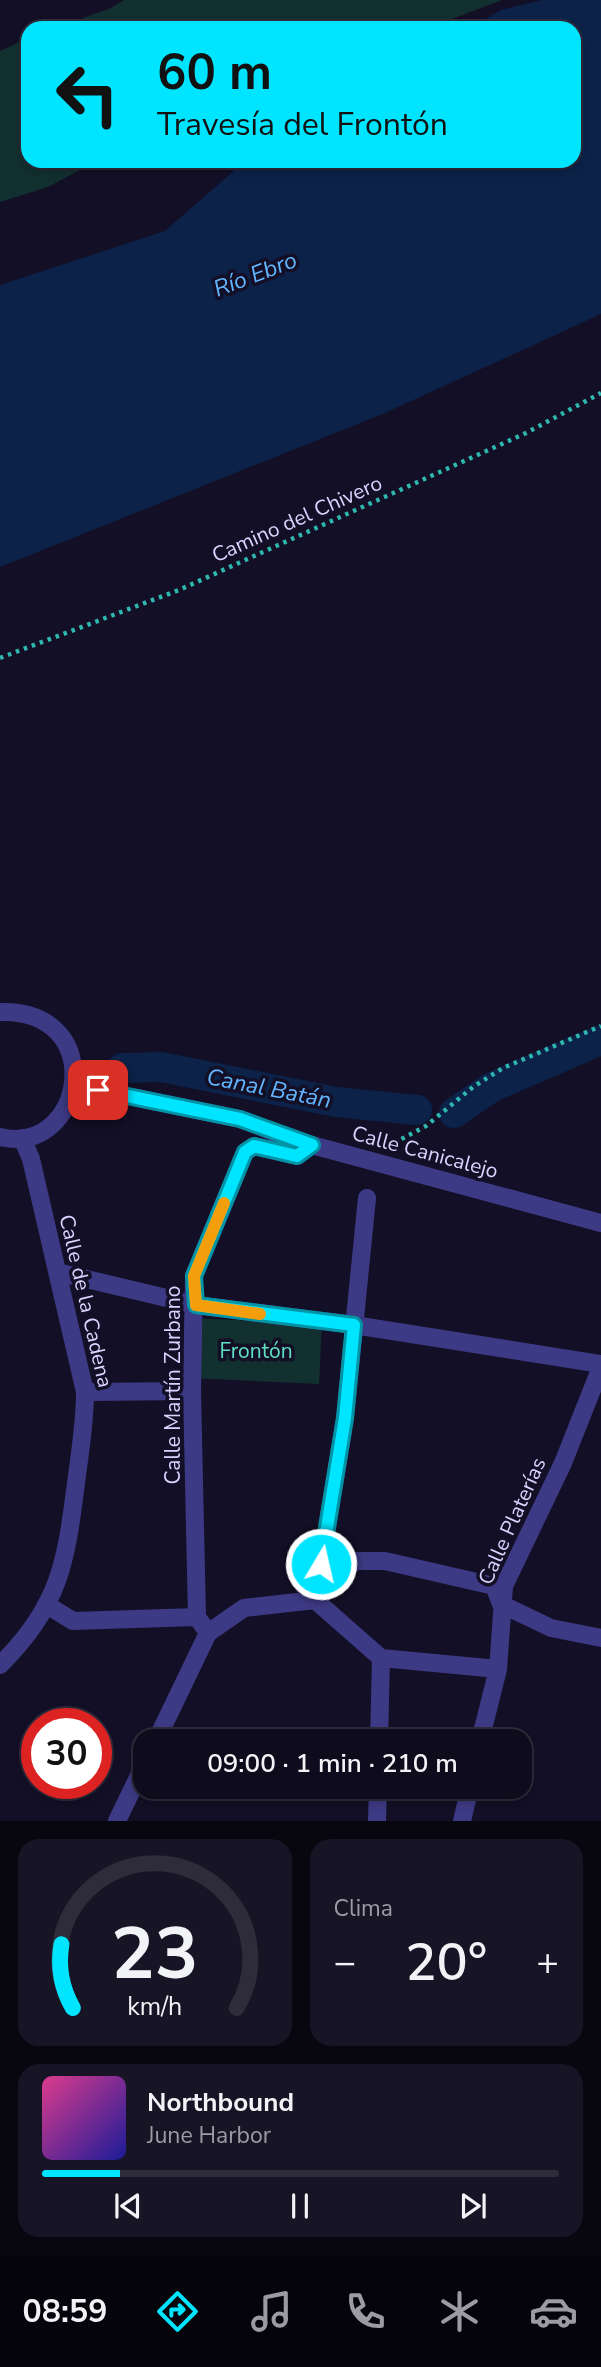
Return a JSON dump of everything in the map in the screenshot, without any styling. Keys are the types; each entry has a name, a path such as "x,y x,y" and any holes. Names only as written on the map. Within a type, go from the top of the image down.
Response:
{"street":[{"path":"0,1012 20,1011 39,1017 56,1029 68,1045 74,1065 74,1085 68,1103 57,1120 41,1131 22,1138 0,1138"},
{"name":"Calle Canicalejo","path":"74,1085 240,1119 312,1145 601,1223"},
{"name":"Calle de la Cadena","path":"0,1665 24,1642 47,1605 67,1557 85,1428 85,1392 31,1159 22,1138"},
{"name":"Calle Martín Zurbano","path":"197,1617 192,1391 196,1305 194,1276 245,1152 254,1146 297,1156 312,1145"},
{"path":"367,1198 345,1418 321,1564 311,1581 312,1600 381,1658 498,1669"},
{"path":"57,1272 196,1305 354,1325 601,1365"},
{"name":"Calle Platerías","path":"484,1729 498,1669 504,1586 563,1463 601,1365"},
{"path":"85,1392 192,1391"},
{"path":"162,1729 208,1633 244,1608 312,1600 355,1560 385,1561 494,1586 501,1604 551,1628 601,1638"},
{"path":"47,1605 73,1621 197,1617 208,1633"},
{"path":"379,1729 381,1658"},
{"path":"117,1821 133,1788"},
{"path":"377,1821 378,1799"},
{"path":"462,1821 467,1799"}],"path":[{"name":"Camino del Chivero","path":"0,658 179,590 526,433 601,393"},
{"path":"392,1145 426,1126 473,1087 503,1068 601,1026"}],"green space":[{"path":"124,0 502,0 446,21 75,21 111,8"},
{"path":"21,41 21,168 84,168 48,187 0,202 0,51"},
{"name":"Frontón","path":"192,1318 322,1324 319,1384 189,1378"}],"water":[{"name":"Río Ebro","path":"542,0 601,0 601,314 385,413 0,567 0,285 165,231 237,168 581,168 581,21 482,21 501,10"}],"waterway":[{"name":"Canal Batán","path":"454,1113 492,1087 601,1040"},
{"name":"Canal Batán","path":"122,1068 161,1067 336,1102 417,1110"}],"slow traffic":[{"path":"224,1203 194,1276 196,1305 260,1314"}],"route":[{"path":"98,1090 240,1119 312,1145 297,1156 254,1146 245,1152 194,1276 196,1305 354,1325 345,1418 321,1564"}]}
